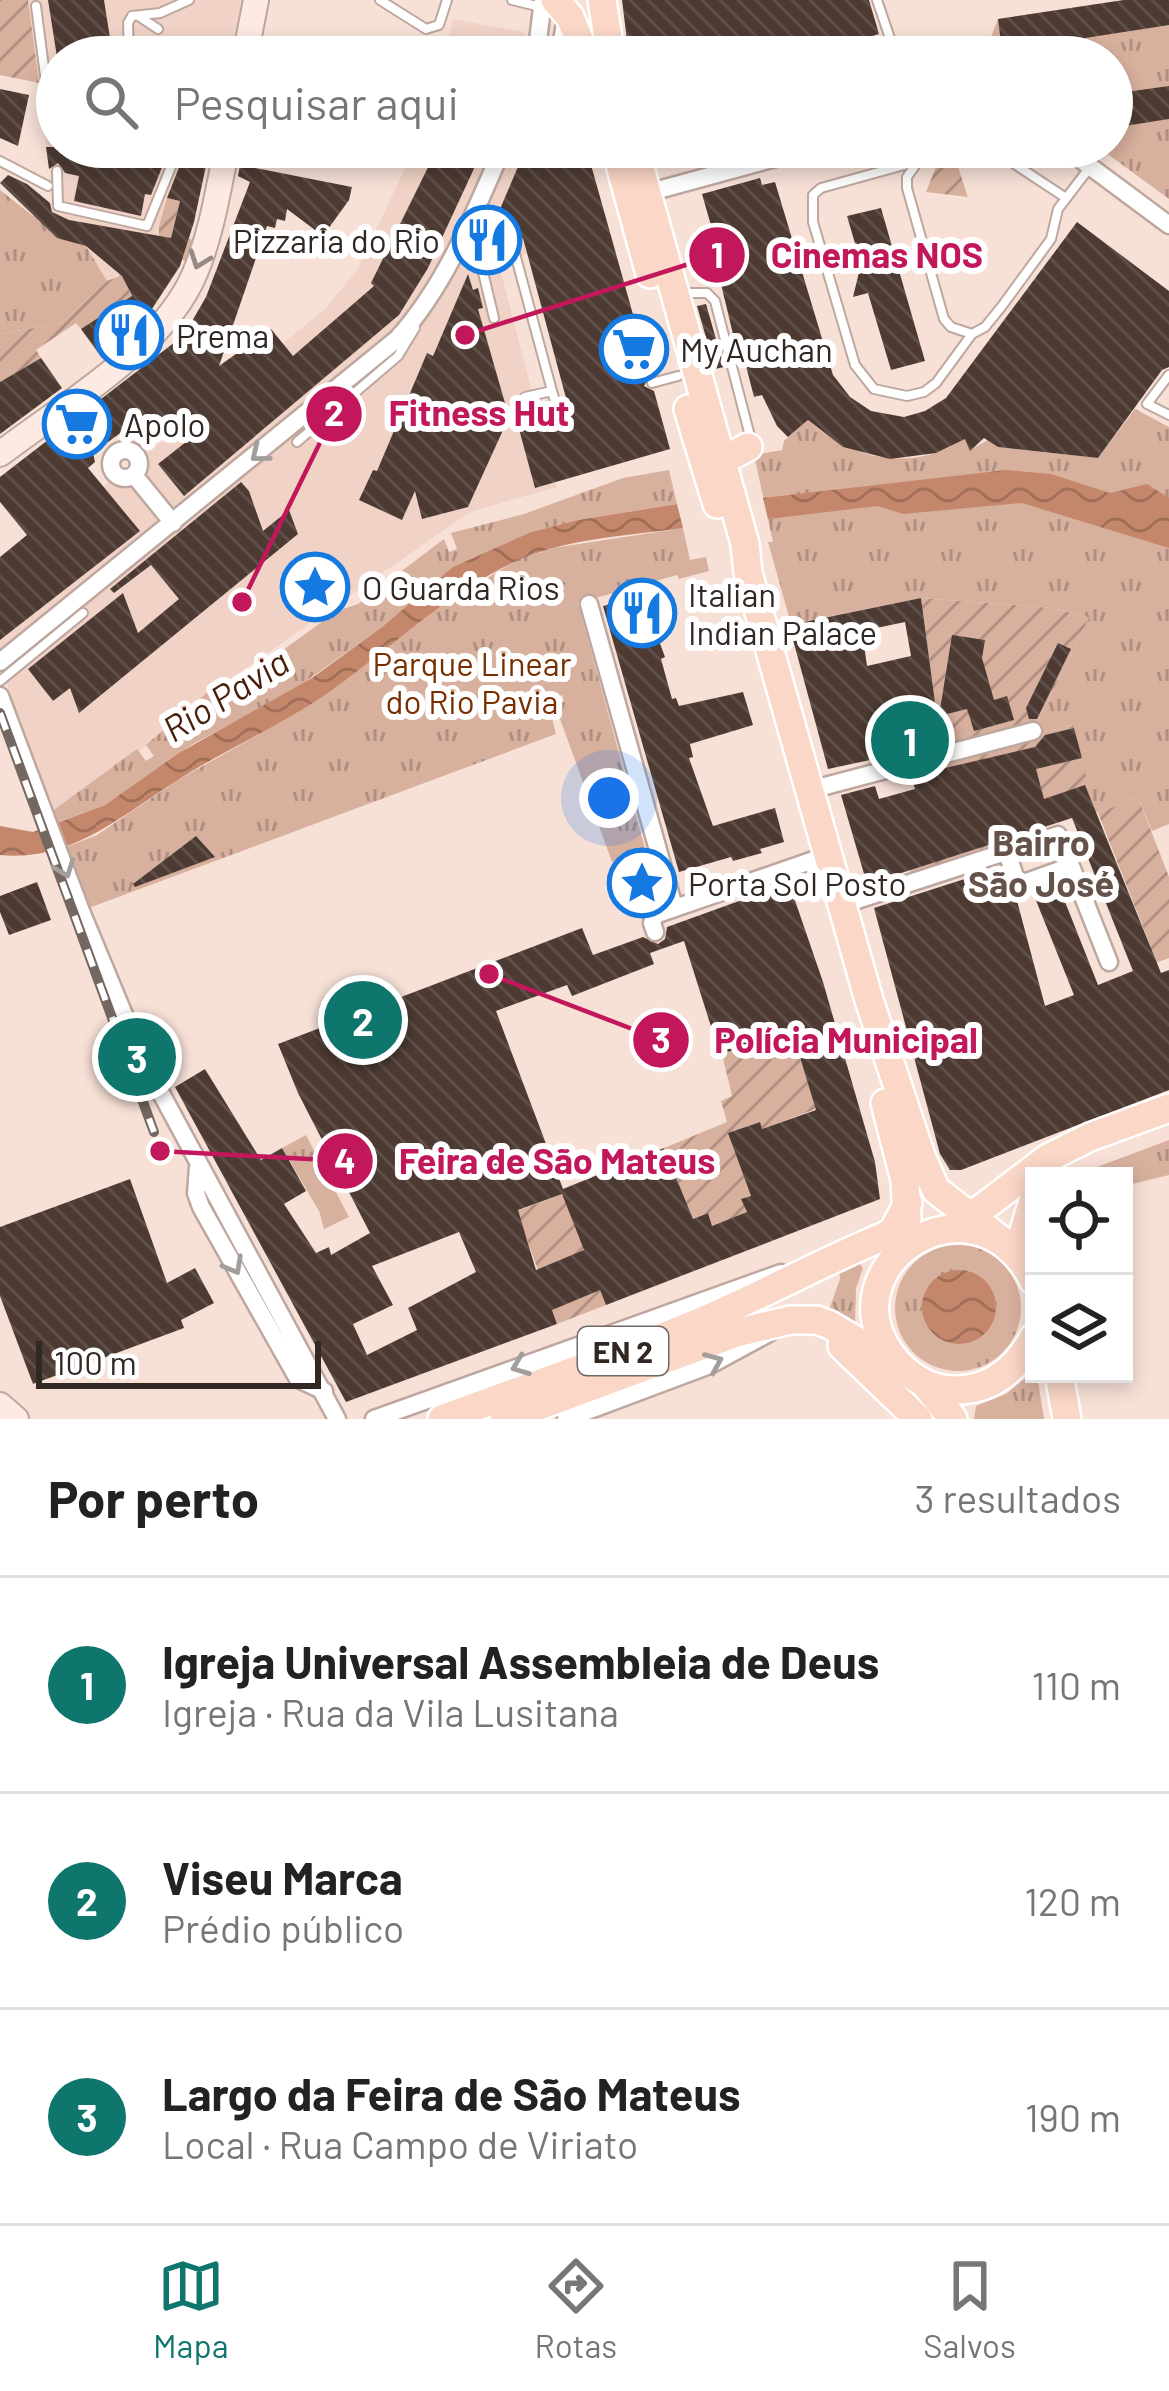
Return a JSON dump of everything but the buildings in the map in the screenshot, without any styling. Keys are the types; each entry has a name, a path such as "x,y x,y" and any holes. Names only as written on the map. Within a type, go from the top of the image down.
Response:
{"main road":[{"path":"555,6 591,14 601,0"},
{"path":"601,0 607,36"},
{"path":"555,6 573,36"},
{"path":"620,168 671,385 698,418 707,452 715,461"},
{"path":"630,168 635,187 647,193"},
{"path":"640,168 715,461 869,1000 927,1172 963,1223 1021,1262"},
{"path":"715,461 748,447"},
{"path":"869,1000 881,1089 908,1203 897,1252 877,1292 876,1320 884,1346 953,1419"},
{"path":"1050,1167 1090,1137 1169,1108"},
{"path":"1050,1167 1169,1127"},
{"path":"927,1172 938,1183 965,1193 1025,1175"},
{"path":"838,1255 897,1252 930,1232 963,1223 1025,1183"},
{"name":"EN 2","path":"440,1408 692,1326 893,1231 908,1203"},
{"path":"1021,1262 1025,1227"},
{"path":"790,1320 830,1325 913,1376 952,1390 980,1388 1013,1368 1025,1350"},
{"path":"790,1320 844,1348 919,1419"},
{"name":"EN 2","path":"504,1419 736,1333 790,1320"},
{"path":"1061,1383 1067,1419"}],"street":[{"path":"249,36 256,0"},
{"path":"555,6 564,32 560,36"},
{"path":"0,454 126,358 180,302 210,229 223,168"},
{"path":"0,662 369,364 410,325 455,252 493,168"},
{"path":"647,193 739,168"},
{"path":"1091,168 1169,226"},
{"path":"134,475 173,523"},
{"path":"589,604 674,907"},
{"path":"0,696 142,1058 197,1159 196,1193 201,1207 298,1379 324,1391 337,1419"},
{"path":"810,790 1033,730"},
{"path":"842,905 1058,835 1109,962"},
{"path":"1007,854 1018,885 1071,866"},
{"path":"655,932 652,917 674,907 828,855"},
{"path":"395,1419 440,1408 727,1290 838,1255"},
{"path":"566,1419 710,1365 790,1320"},
{"path":"0,1405 16,1419"},
{"path":"374,1419 440,1408"}],"lane":[{"path":"132,16 160,14 189,0"},
{"path":"380,0 426,28 439,25 447,0"},
{"path":"512,0 555,6"},
{"path":"877,0 889,36"},
{"path":"36,6 40,36"},
{"path":"132,16 158,29"},
{"path":"128,36 132,16"},
{"path":"0,161 47,186"},
{"path":"57,171 58,206 147,226 170,168"},
{"path":"891,168 820,188 813,195 813,222 855,365 868,384 884,393 907,396 936,383 972,334 986,327 1042,252 1066,199 1089,168"},
{"path":"914,168 907,188 941,309 951,327 972,334"},
{"path":"1018,168 1066,199"},
{"path":"514,250 557,408 564,406"},
{"path":"455,252 481,264 494,318"},
{"path":"297,442 398,356 434,290"},
{"path":"674,292 704,292 715,301 752,437 748,447"},
{"path":"1169,375 1147,404 1169,415"},
{"path":"525,397 552,391"},
{"path":"0,681 83,613"}],"shaded area":[{"path":"28,0 247,0 239,36 36,36 36,63"},
{"path":"453,19 526,36 449,36"},
{"path":"49,168 179,168 159,225 159,250 107,281 87,247 52,234 55,212"},
{"path":"405,168 589,168 603,222 499,265 557,487 470,512 226,682 56,819 0,666 0,564 325,309 357,270"}],"green space":[{"path":"0,0 28,0 36,82 0,75"},
{"path":"1123,0 1169,0 1169,199 1127,168 1133,168 1133,36 991,36 998,19"},
{"path":"936,168 958,168 968,197 926,192"},
{"path":"0,190 36,214 53,234 79,238 78,244 86,246 107,281 61,323 0,334"},
{"path":"167,198 180,201 172,234 197,241 189,263 162,251 125,282 133,300 81,329 76,323 36,350 41,358 0,382 0,334 61,323 107,281 119,276 121,261 159,250 159,226"},
{"path":"1135,409 1169,427 1169,824 1152,831 1138,797 1098,813 1093,810 1073,725 1040,733 1037,723 1089,618 1053,608 921,598 791,624 768,542 773,542 754,455 782,450 784,441 808,420 844,445 885,458 927,455 967,436 970,450 988,440 998,447 1098,458"},
{"path":"669,470 677,504 531,532 454,567 382,627 288,694 193,744 105,805 56,823 51,812 137,749 146,761 154,756 146,745 209,691 258,668 337,611 358,604 444,539 449,552 457,549 451,533 524,514 623,478"},
{"name":"Parque Linear do Rio Pavia","path":"683,528 690,560 706,557 709,571 679,579 677,575 578,603 646,852 612,862 555,705 564,701 562,695 548,701 556,734 86,909 66,847 97,835 178,780 297,713 441,606 517,560 553,548"},
{"path":"921,598 1053,608 1089,618 1037,723 930,749 928,742 940,738"},
{"path":"1073,725 1044,736 1051,765 1082,758 1093,810 911,873 899,835 949,821 936,766"},
{"path":"1138,797 1169,877 1169,958 1134,971 1151,947 1098,813"},
{"path":"778,1033 784,1048 796,1044 816,1109 762,1129 759,1122 729,1133 751,1196 742,1200 750,1220 733,1226 729,1219 712,1226 707,1213 693,1219 664,1148 727,1122 721,1101 732,1096 722,1054"},
{"path":"306,1135 349,1217 324,1229 319,1211 282,1148"},
{"path":"1169,1140 1169,1175 1133,1184 1133,1167 1097,1167"},
{"path":"562,1194 606,1305 557,1324 517,1211"},
{"path":"958,1245 982,1250 1002,1264 1016,1284 1021,1308 1016,1332 1002,1352 982,1366 958,1371 934,1366 914,1352 900,1332 895,1308 900,1284 914,1264 934,1250"},
{"path":"857,1260 863,1268 851,1324 829,1310 840,1279 839,1267"},
{"path":"1025,1378 1025,1383 1038,1383 1044,1419 974,1419 976,1406 1006,1394"}],"water":[{"path":"1006,470 1051,474 1110,493 1147,484 1169,498 1169,548 1022,503 903,514 878,506 768,519 763,498"},
{"path":"677,504 683,528 553,548 487,576 314,702 96,833 51,851 0,855 0,826 33,832 105,805 179,753 312,678 453,567 531,532"},
{"path":"959,1270 985,1281 996,1307 985,1333 959,1344 933,1333 922,1307 933,1281"}],"railway":[{"path":"0,713 154,1132"}],"place":[{"name":"Pizzaria do Rio","path":"487,240"},
{"name":"Prema","path":"129,335"},
{"name":"Cinemas NOS","path":"465,335"},
{"name":"My Auchan","path":"634,349"},
{"name":"Apolo","path":"77,424"},
{"name":"O Guarda Rios","path":"315,587"},
{"name":"Fitness Hut","path":"242,602"},
{"name":"Italian Indian Palace","path":"642,613"},
{"name":"Igreja Universal Assembleia de Deus","path":"910,740"},
{"name":"Porta Sol Posto","path":"642,883"},
{"name":"Polícia Municipal","path":"489,974"},
{"name":"Viseu Marca","path":"363,1020"},
{"name":"Largo da Feira de São Mateus","path":"137,1057"},
{"name":"Feira de São Mateus","path":"160,1151"}],"district":[{"name":"Bairro São José","path":"1041,862"}],"water label":[{"name":"Rio Pavia","path":"225,694"}]}
